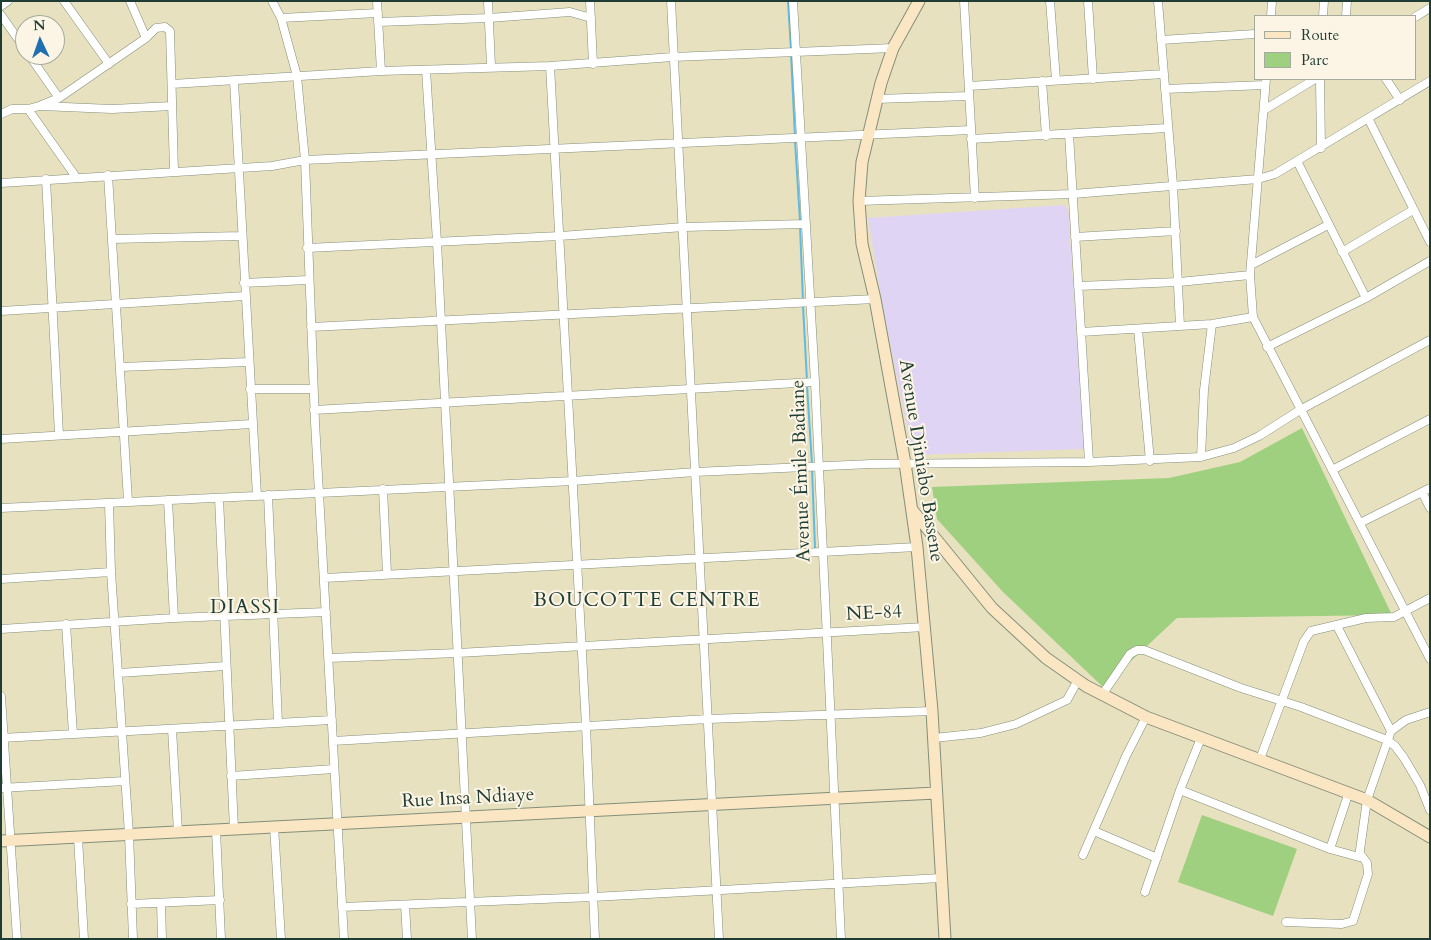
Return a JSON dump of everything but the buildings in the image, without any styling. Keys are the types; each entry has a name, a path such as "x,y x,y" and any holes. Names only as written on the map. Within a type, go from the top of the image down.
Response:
{"main road":[{"name":"Avenue Djiniabo Bassene","path":"919,1 893,48 876,99 860,173 858,201 862,244 875,299 913,511 932,711 945,939"},
{"path":"913,511 992,608 1033,647 1078,680 1102,695 1146,717 1260,759 1348,795 1366,800 1430,837"},
{"name":"Rue Insa Ndiaye","path":"6,841 337,822 936,793"}],"street":[{"path":"1,6 8,1"},
{"path":"64,1 109,64"},
{"path":"130,1 146,38"},
{"path":"272,1 281,18 297,76 304,160 306,248 314,410 344,939"},
{"path":"377,1 381,71"},
{"path":"488,1 492,66"},
{"path":"590,1 592,64"},
{"path":"671,1 719,939"},
{"name":"Avenue Émile Badiane","path":"793,1 815,382 821,553 841,939"},
{"path":"964,1 974,198"},
{"path":"1050,1 1056,80"},
{"path":"1088,1 1093,79"},
{"path":"1158,1 1173,185 1180,326"},
{"path":"1271,15 1272,1"},
{"path":"1323,15 1324,1"},
{"path":"1346,15 1347,1"},
{"path":"1416,16 1430,8"},
{"path":"378,22 489,18 570,12 591,18"},
{"path":"281,18 378,13"},
{"path":"1,15 15,35"},
{"path":"3,110 28,109 59,98 161,26 170,31 174,171"},
{"path":"1161,40 1254,34"},
{"path":"172,84 381,71 492,66 550,66 673,57 797,54 893,48"},
{"path":"36,65 59,98"},
{"path":"550,66 556,147 586,726 595,939"},
{"path":"426,70 438,242 448,487 472,939"},
{"path":"969,86 1164,74"},
{"path":"1264,110 1313,80"},
{"path":"1320,80 1321,148"},
{"path":"1387,80 1400,100"},
{"path":"234,81 241,236 257,496"},
{"path":"1042,81 1046,136"},
{"path":"1165,88 1266,82 1250,264 1253,317 1266,347 1430,659"},
{"path":"858,201 1073,194 1258,179 1275,174 1428,85"},
{"path":"876,99 969,96"},
{"path":"39,106 112,109 172,106"},
{"path":"28,109 76,177"},
{"path":"1369,120 1430,242"},
{"path":"971,139 1168,128"},
{"path":"1,183 272,166 304,160 800,136 971,130"},
{"path":"1069,134 1089,462"},
{"path":"1297,161 1366,298"},
{"path":"108,176 128,501"},
{"path":"46,179 59,435"},
{"path":"1342,252 1413,210"},
{"path":"306,248 560,236 684,227 806,224"},
{"path":"1250,264 1328,225"},
{"path":"1074,237 1176,231"},
{"path":"113,239 241,236"},
{"path":"1266,347 1366,298 1430,261"},
{"path":"1078,286 1179,282 1250,275"},
{"path":"244,283 308,280"},
{"path":"1,311 245,296"},
{"path":"311,327 441,322 810,300 875,299"},
{"path":"1081,332 1212,324 1253,317"},
{"path":"1201,457 1204,390 1212,324"},
{"path":"1138,328 1150,461"},
{"path":"1,508 905,463 1150,461 1201,457 1234,448 1259,436 1300,410 1428,341 1430,351"},
{"path":"120,367 248,362"},
{"path":"314,410 815,382"},
{"path":"250,389 313,389"},
{"path":"1332,470 1430,419"},
{"path":"1,439 252,424"},
{"path":"1360,523 1430,488"},
{"path":"383,489 387,574"},
{"path":"1422,492 1430,508"},
{"path":"268,495 278,723"},
{"path":"219,498 234,829"},
{"path":"168,500 174,618"},
{"path":"110,503 111,572 116,622 129,834 133,939"},
{"path":"324,578 917,547"},
{"path":"1,579 111,572"},
{"path":"1260,759 1280,702 1308,634 1316,629 1337,626 1366,618 1389,618 1430,598"},
{"path":"1,629 174,618 326,612"},
{"path":"66,624 73,734"},
{"path":"1337,626 1391,731"},
{"name":"NE-84","path":"329,658 925,628"},
{"path":"1102,695 1130,654 1137,650 1144,650 1280,702 1301,707 1387,740 1395,746 1404,758 1420,785 1430,810"},
{"path":"119,673 226,666"},
{"path":"934,738 980,734 1016,724 1067,700 1078,680"},
{"path":"1,696 6,841 16,939"},
{"path":"333,741 708,719 932,711"},
{"path":"1286,922 1342,924 1353,921 1368,874 1366,863 1361,855 1366,800 1387,740 1391,731 1406,720 1430,712"},
{"path":"1083,855 1126,756 1146,717"},
{"path":"3,738 332,720"},
{"path":"172,730 178,832"},
{"path":"1145,892 1180,790 1201,738"},
{"path":"231,776 334,769"},
{"path":"4,788 125,781"},
{"path":"1180,790 1330,849 1356,858 1361,855"},
{"path":"1330,849 1348,795"},
{"path":"274,826 281,939"},
{"path":"216,830 221,939"},
{"path":"1094,831 1157,858"},
{"path":"78,838 84,939"},
{"path":"342,908 593,897 941,878"},
{"path":"131,904 220,900"},
{"path":"161,903 162,939"},
{"path":"405,905 407,939"}],"shaded area":[{"path":"1064,205 1068,209 1084,449 913,455 882,303 868,218"}],"green space":[{"path":"1302,428 1392,615 1177,618 1103,687 1003,592 937,519 932,487 1169,478 1240,462"},
{"path":"1202,815 1297,849 1273,916 1178,882"}],"waterway":[{"path":"788,1 791,49"},
{"path":"791,54 795,137"},
{"path":"795,141 800,221"},
{"path":"800,226 803,301"},
{"path":"803,306 807,381"},
{"path":"807,386 812,464"},
{"path":"812,468 815,548"}],"district":[{"name":"BOUCOTTE CENTRE","path":"647,601"},
{"name":"DIASSI","path":"245,608"}]}
